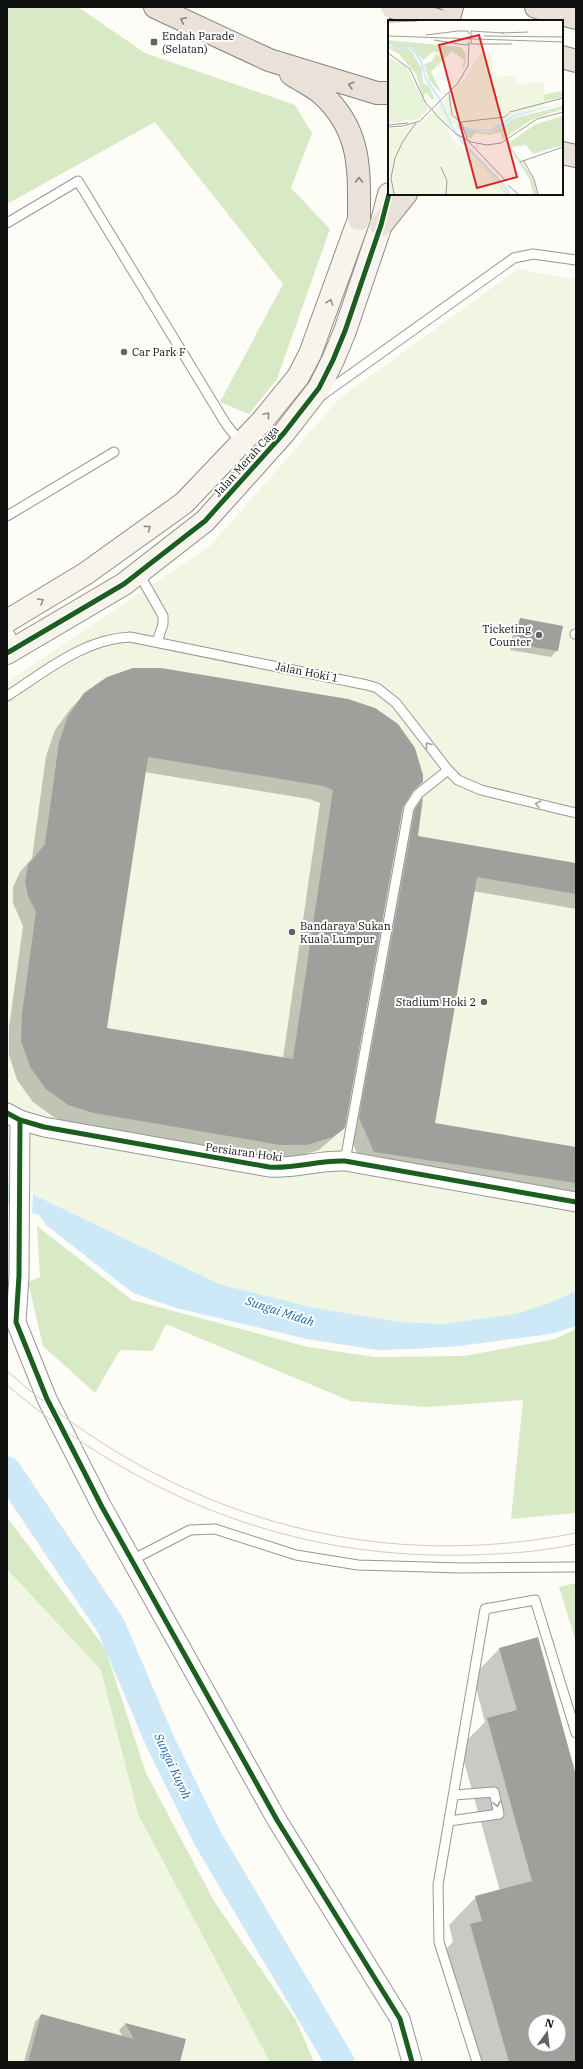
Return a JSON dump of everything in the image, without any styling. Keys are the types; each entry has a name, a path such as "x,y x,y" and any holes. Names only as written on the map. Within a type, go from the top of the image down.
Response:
{"highway":[{"path":"155,7 269,60 377,94 388,93"},
{"path":"392,7 437,20"},
{"path":"448,20 452,7"},
{"path":"536,7 576,18"},
{"path":"563,57 576,61"},
{"path":"269,60 322,94 341,117 354,142 359,172 359,219"},
{"path":"563,153 576,156"},
{"path":"381,225 405,195"}],"street":[{"path":"431,20 435,7"},
{"name":"Jalan Merah Caga","path":"10,643 124,584 205,521 304,408 319,388 345,331 381,225 389,195"},
{"name":"Jalan Merah Caga","path":"7,621 85,574 184,502 271,410 301,372 322,325 359,219"},
{"path":"13,1117 20,1151 19,1276 16,1322 47,1399 102,1506 277,1820 400,2019 412,2062"},
{"name":"Persiaran Hoki","path":"13,1117 68,1132 269,1167 285,1168 312,1162 345,1161 576,1202"}],"lane":[{"path":"7,222 78,181 226,424 241,443 259,461"},
{"path":"304,408 514,258 534,254 576,260"},
{"path":"7,516 114,452"},
{"path":"138,572 163,616 163,624 157,642"},
{"name":"Jalan Hoki 1","path":"7,696 51,667 91,645 118,637 130,636 377,688 396,703 448,770 458,780 469,786 576,813"},
{"path":"345,1161 409,808 418,794 448,770"},
{"path":"132,1560 190,1530 215,1530 296,1555 358,1565 461,1568 576,1568"},
{"path":"477,2062 439,1942 438,1885 485,1609 536,1600 576,1733"},
{"path":"449,1821 499,1814 494,1792 454,1795"}],"green space":[{"path":"7,7 78,7 145,53 295,105 312,133 291,188 330,229 277,379 249,414 220,402 283,284 155,122 7,204"},
{"name":"Bandaraya Sukan Kuala Lumpur","path":"518,269 576,280 576,1291 550,1303 516,1314 442,1324 399,1322 314,1308 219,1284 7,1182 7,682 211,545 340,398"},
{"path":"37,1226 132,1300 308,1347 374,1357 464,1356 555,1339 576,1329 576,1513 511,1519 523,1400 426,1407 350,1401 166,1324 153,1351 120,1350 95,1393 43,1346 28,1282 40,1277"},
{"path":"7,1517 105,1648 146,1773 214,1901 296,2020 314,2062 256,2062 7,1727"},
{"path":"7,1569 101,1670 138,1814 270,2062 7,2062"},
{"path":"576,1583 576,1642 559,1587"}],"water":[{"name":"Sungai Midah","path":"7,1182 219,1284 314,1308 399,1322 442,1324 516,1314 550,1303 576,1291 576,1326 551,1334 459,1346 377,1350 307,1339 176,1308 133,1293 46,1225 39,1215 7,1205"}],"pier":[{"path":"9,1181 33,1193 32,1215 9,1208"}],"building":[{"name":"Ticketing Counter","path":"520,618 563,626 558,651 516,644"},
{"path":"133,668 161,668 348,699 375,708 398,724 415,748 423,775 423,782 413,791 403,807 345,1128 333,1137 307,1145 280,1145 94,1113 68,1105 46,1089 30,1067 21,1041 22,1014 36,912 28,896 25,882 28,865 45,844 59,742 68,716 84,693 107,677","holes":["148,757 323,786 333,790 293,1059 107,1028"]},
{"path":"423,797 418,836 576,863 576,894 477,877 435,1123 576,1147 576,1183 374,1152 359,1118 415,810"},
{"path":"538,1637 576,1775 576,2062 509,2062 470,1924 482,1921 475,1896 532,1881 487,1718 517,1710 499,1648"},
{"path":"41,2014 134,2039 125,2023 186,2039 180,2062 28,2062"}],"waterway":[{"name":"Sungai Kuyoh","path":"7,1471 111,1626 159,1739 208,1839 340,2062"}],"tram line":[{"path":"7,1371 69,1420 134,1462 202,1496 272,1521 345,1538 420,1545 497,1544 576,1533"},
{"path":"7,1385 60,1427 107,1458 155,1485 204,1507 254,1526 306,1539 359,1549 413,1554 469,1555 509,1553 536,1551 576,1544"}],"cycle path":[{"path":"7,653 124,584 205,521 284,433 319,388 333,360 345,331 381,225 389,195"},
{"path":"7,1113 20,1120 44,1127 269,1167 288,1167 345,1161 576,1202"},
{"path":"20,1120 19,1276 16,1322 47,1399 102,1507 277,1820 400,2019 412,2062"}],"place":[{"name":"Endah Parade (Selatan)","path":"154,42"},
{"name":"Car Park F","path":"124,352"},
{"name":"Ticketing Counter","path":"539,635"},
{"name":"Bandaraya Sukan Kuala Lumpur","path":"292,932"},
{"name":"Stadium Hoki 2","path":"484,1002"}]}
